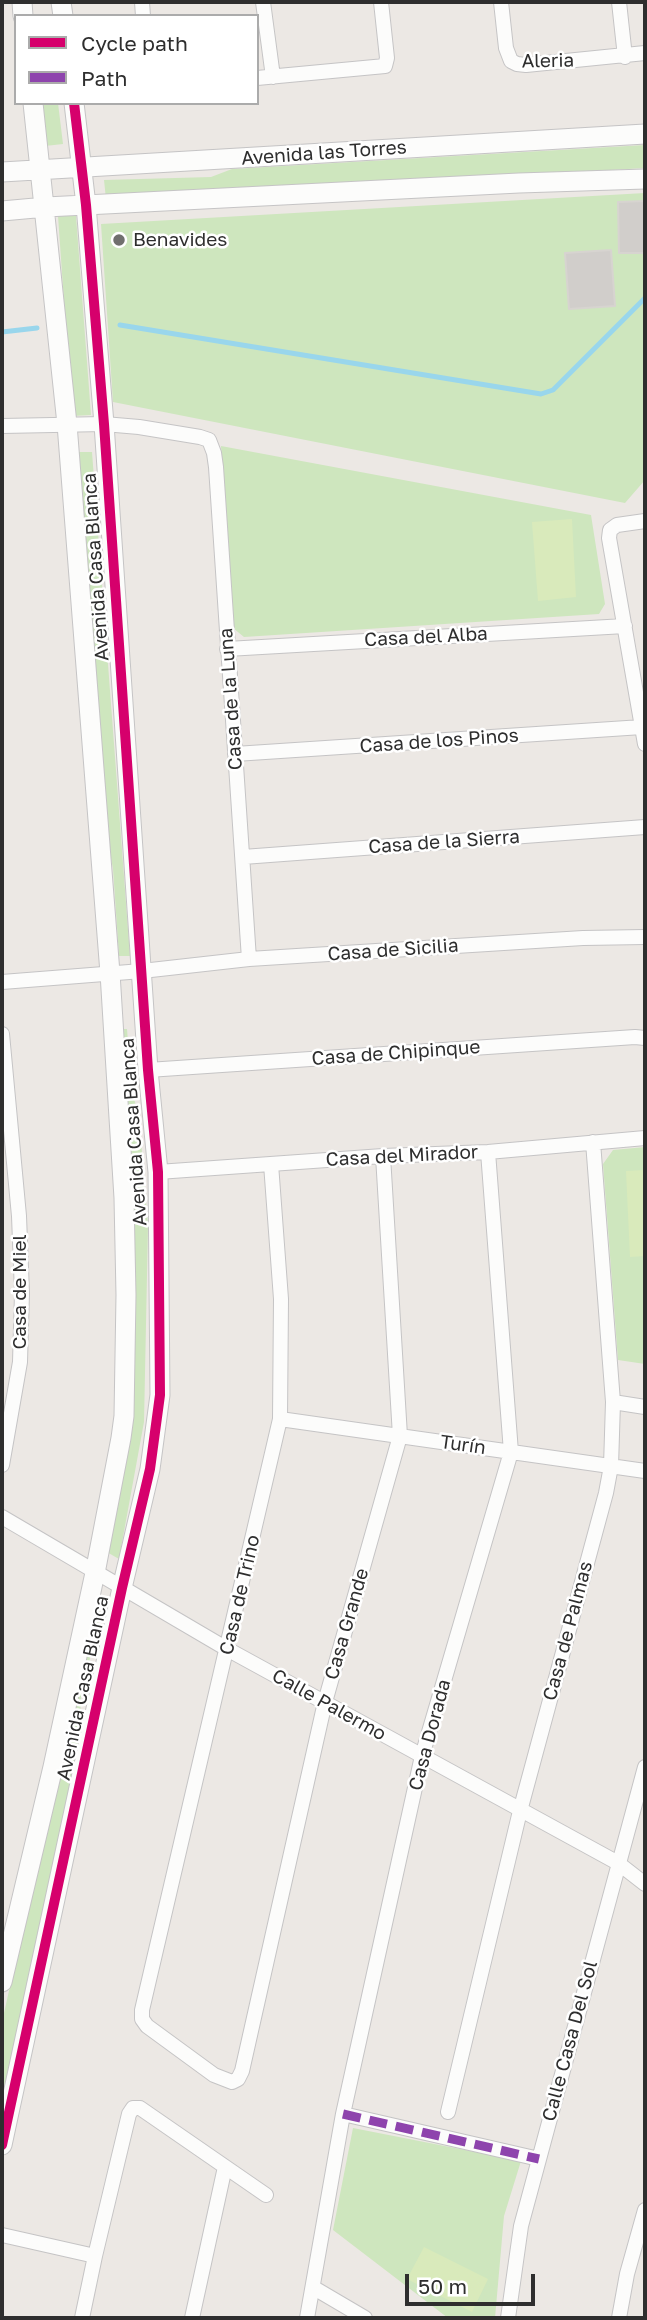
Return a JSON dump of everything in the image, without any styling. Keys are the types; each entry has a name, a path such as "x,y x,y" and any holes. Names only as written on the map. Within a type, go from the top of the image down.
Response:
{"street":[{"path":"263,2 272,77"},
{"path":"259,78 385,66 387,58 381,2"},
{"name":"Aleria","path":"501,2 506,48 511,61 517,64 625,57 645,53"},
{"path":"619,2 625,57"},
{"name":"Avenida Casa Blanca","path":"2,1982 95,1573 124,1416 124,1198 110,973 67,424 33,105"},
{"name":"Avenida Casa Blanca","path":"2,2145 150,1469 160,1395 158,1172 148,1070 104,424 86,205 74,105"},
{"name":"Avenida las Torres","path":"2,172 645,134"},
{"name":"Avenida las Torres","path":"2,211 519,183 645,179"},
{"path":"2,426 104,424"},
{"name":"Casa de la Luna","path":"104,424 209,440 214,453 248,959"},
{"path":"645,521 626,523 610,530 609,548 645,744"},
{"name":"Casa del Alba","path":"227,649 625,626"},
{"name":"Casa de los Pinos","path":"235,754 642,727"},
{"name":"Casa de la Sierra","path":"243,857 645,827"},
{"name":"Casa de Sicilia","path":"2,982 248,959 583,938 645,937"},
{"name":"Casa de Miel","path":"2,1034 19,1216 22,1293 20,1362 2,1465"},
{"name":"Casa de Chipinque","path":"148,1070 645,1038"},
{"name":"Casa del Mirador","path":"158,1172 383,1156 488,1152 645,1138"},
{"name":"Casa de Palmas","path":"448,2112 520,1811 611,1466 613,1402 593,1142"},
{"name":"Casa Dorada","path":"307,2318 344,2114 422,1756 511,1452 488,1152"},
{"name":"Casa Grande","path":"232,2082 238,2079 242,2071 325,1702 400,1436 383,1156"},
{"name":"Casa de Trino","path":"232,2082 214,2075 154,2032 142,2019 142,2010 280,1419 281,1298 271,1164"},
{"path":"613,1402 645,1407"},
{"name":"Turín","path":"280,1419 645,1471"},
{"name":"Calle Palermo","path":"2,1517 227,1650 618,1863 645,1884"},
{"name":"Calle Casa Del Sol","path":"508,2318 521,2226 618,1863 641,1794 645,1767"},
{"path":"82,2318 94,2256 133,2108 140,2108 266,2195"},
{"path":"344,2114 539,2159"},
{"path":"192,2318 225,2167"},
{"path":"619,2318 627,2274 645,2210"},
{"path":"2,2235 94,2256"},
{"path":"314,2288 365,2318"}],"green space":[{"path":"40,105 58,105 63,144 45,146"},
{"path":"645,145 645,168 106,199 104,180 211,177 232,169"},
{"path":"645,193 645,480 625,503 113,402 101,224"},
{"path":"58,216 76,216 91,415 72,416"},
{"path":"221,446 591,515 605,604 599,614 244,637 233,628"},
{"path":"78,452 92,452 130,956 119,956 113,869 102,805"},
{"path":"572,519 576,597 538,601 532,522"},
{"path":"120,1029 127,1029 132,1092 139,1116 148,1226 144,1422 119,1559 105,1551 127,1436"},
{"path":"645,1147 645,1364 618,1360 603,1164 613,1150"},
{"path":"645,1170 645,1256 630,1257 626,1171"},
{"path":"94,1610 101,1612 81,1696 79,1747 2,2098 2,2022"},
{"path":"353,2128 521,2161 504,2216 495,2318 448,2318 333,2230"},
{"path":"424,2247 488,2279 472,2312 407,2279"}],"building":[{"path":"645,201 645,253 619,253 618,202"},
{"path":"611,250 615,306 569,309 565,253"}],"waterway":[{"path":"120,325 541,394 553,390 645,298"},
{"path":"2,332 37,328"}],"marked path":[{"path":"343,2114 539,2159"}],"cycle path":[{"path":"2,2145 150,1469 160,1395 158,1172 148,1070 104,424 86,205 74,105"}],"place":[{"name":"Benavides","path":"119,240"}]}
